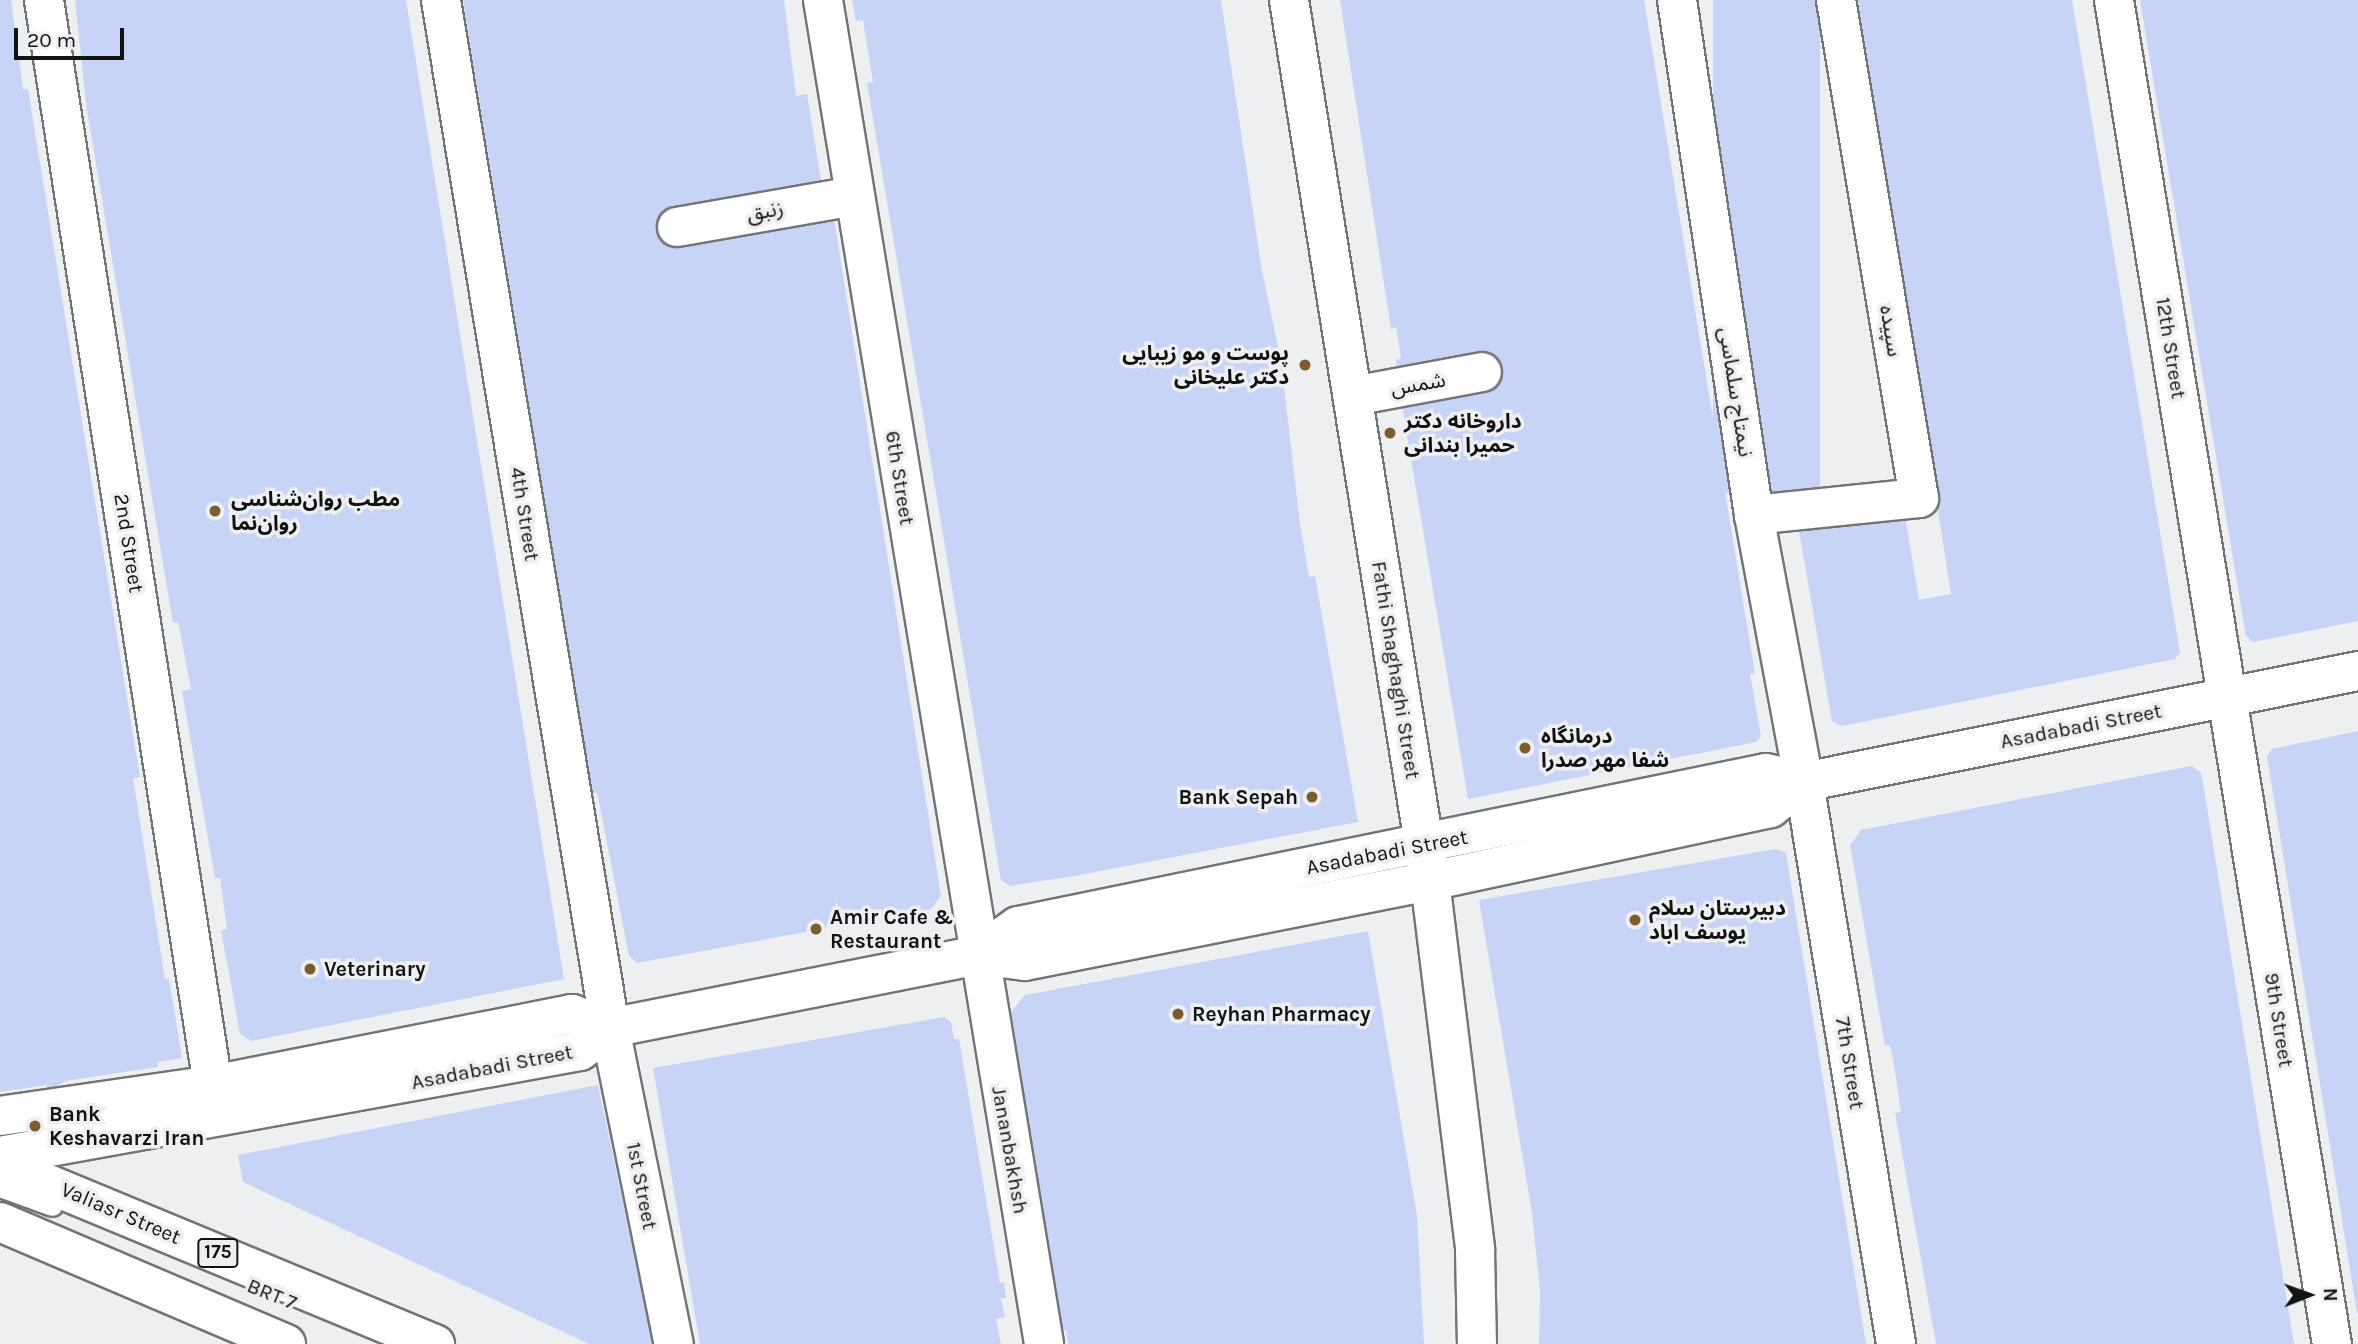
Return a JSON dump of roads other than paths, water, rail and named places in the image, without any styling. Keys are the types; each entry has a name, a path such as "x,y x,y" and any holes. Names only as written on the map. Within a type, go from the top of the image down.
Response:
{"street":[{"name":"2nd Street","path":"44,0 213,1086"},
{"name":"4th Street","path":"441,0 610,1028"},
{"name":"6th Street","path":"822,0 977,955"},
{"name":"Fathi Shaghaghi Street","path":"1289,0 1427,863 1475,1250 1477,1344"},
{"name":"نیمتاج سلماسی","path":"1677,0 1754,515 1804,782"},
{"name":"سپیده","path":"1754,515 1919,498 1836,0"},
{"name":"12th Street","path":"2114,0 2227,697"},
{"name":"زنبق","path":"677,227 854,196"},
{"name":"شمس","path":"1353,396 1482,372"},
{"name":"Asadabadi Street","path":"0,1156 580,1051 610,1028 977,955 1025,961 1427,863 1770,808 1804,782 2358,671"},
{"name":"9th Street","path":"2227,697 2332,1344"},
{"name":"7th Street","path":"1804,782 1896,1344"},
{"name":"Jananbakhsh","path":"977,955 1044,1344"},
{"path":"0,1116 213,1086 572,1014 610,1028"},
{"name":"1st Street","path":"610,1028 674,1344"},
{"path":"86,1142 75,1161 75,1177 110,1209"},
{"name":"Valiasr Street","path":"0,1164 435,1344"},
{"path":"0,1222 278,1342"}],"lane":[{"name":"BRT 7","path":"0,1186 386,1344"}],"place":[{"name":"پوست و مو زیبایی دکتر علیخانی","path":"1305,365"},
{"name":"داروخانه دکتر حمیرا بندانی","path":"1390,433"},
{"name":"مطب روان‌شناسی روان‌نما","path":"215,511"},
{"name":"درمانگاه شفا مهر صدرا","path":"1525,748"},
{"name":"Bank Sepah","path":"1312,797"},
{"name":"دبیرستان سلام یوسف اباد","path":"1635,920"},
{"name":"Amir Cafe & Restaurant","path":"816,929"},
{"name":"Veterinary","path":"310,969"},
{"name":"Reyhan Pharmacy","path":"1178,1014"},
{"name":"Bank Keshavarzi Iran","path":"35,1126"}]}
